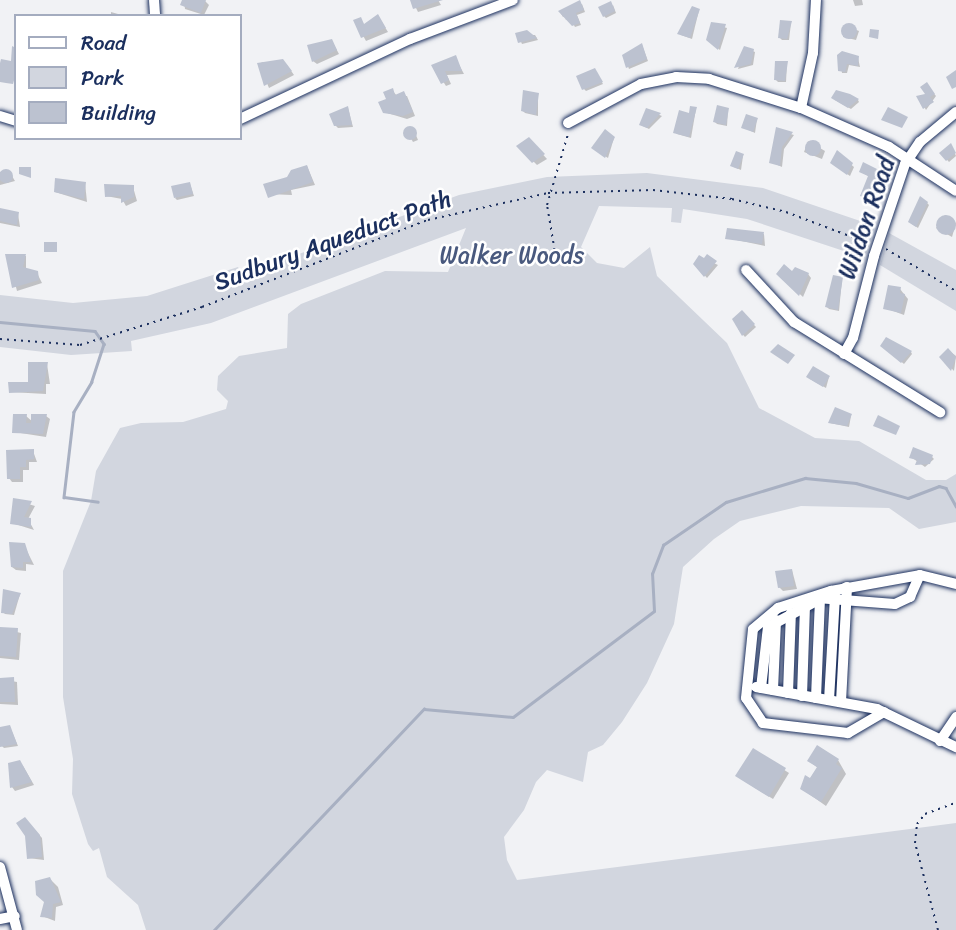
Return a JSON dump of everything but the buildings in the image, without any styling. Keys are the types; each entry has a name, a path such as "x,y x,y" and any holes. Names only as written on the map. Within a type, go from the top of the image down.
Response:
{"street":[{"path":"242,118 410,39 513,0"},
{"path":"801,108 813,53 816,0"},
{"path":"568,123 635,86 676,77 715,80 801,108 908,159 956,191"},
{"name":"Wildon Road","path":"844,355 853,338 877,246 908,159 925,137 956,112"},
{"path":"746,270 783,313 844,355 940,412"},
{"path":"884,712 848,733 776,728 753,713 747,685 750,644 757,624 774,610 847,587 920,575 956,584"},
{"path":"767,689 764,636 776,620 792,613 806,601 820,599 900,603 913,593 920,575"},
{"path":"835,701 839,599 847,587"},
{"path":"816,698 820,599"},
{"path":"802,696 806,601"},
{"path":"788,693 792,613"},
{"path":"747,685 884,712 956,747"},
{"path":"940,741 956,717"},
{"path":"0,867 17,930"},
{"path":"0,919 15,916"}],"path":[{"path":"557,264 547,219 548,193 567,149 568,123"},
{"name":"Sudbury Aqueduct Path","path":"0,339 80,345 202,307 428,220 548,193 653,190 733,199 795,215 877,246 911,261 956,291"},
{"path":"938,930 915,843 917,824 925,814 956,803"}],"green space":[{"name":"Walker Woods","path":"647,173 763,188 875,226 865,258 747,219 683,209 681,223 671,222 672,208 599,206 581,247 597,263 624,268 650,247 657,276 727,343 759,408 815,438 859,441 926,480 946,480 956,474 956,522 919,529 889,508 801,506 740,521 714,539 683,567 674,624 647,683 622,722 603,745 588,752 583,782 547,770 536,782 524,810 504,837 507,860 517,880 956,823 956,930 146,930 138,905 107,877 99,848 93,851 88,844 72,794 73,759 63,697 63,571 91,501 96,471 120,428 141,423 183,422 226,409 228,401 217,390 218,376 239,356 287,348 288,314 301,304 385,271 448,272 466,228 211,323 131,341 132,351 71,355 0,347 0,295 73,303 147,296 238,267 242,275 459,195 547,177"},
{"path":"889,233 956,270 956,311 880,265"}],"waterway":[{"path":"0,322 95,331 104,344 92,382 74,412 64,497 98,502"},
{"path":"214,930 424,709 513,717 654,611 652,574 663,545 726,502 805,478 856,483 908,498 939,486 946,488 956,506"}]}
